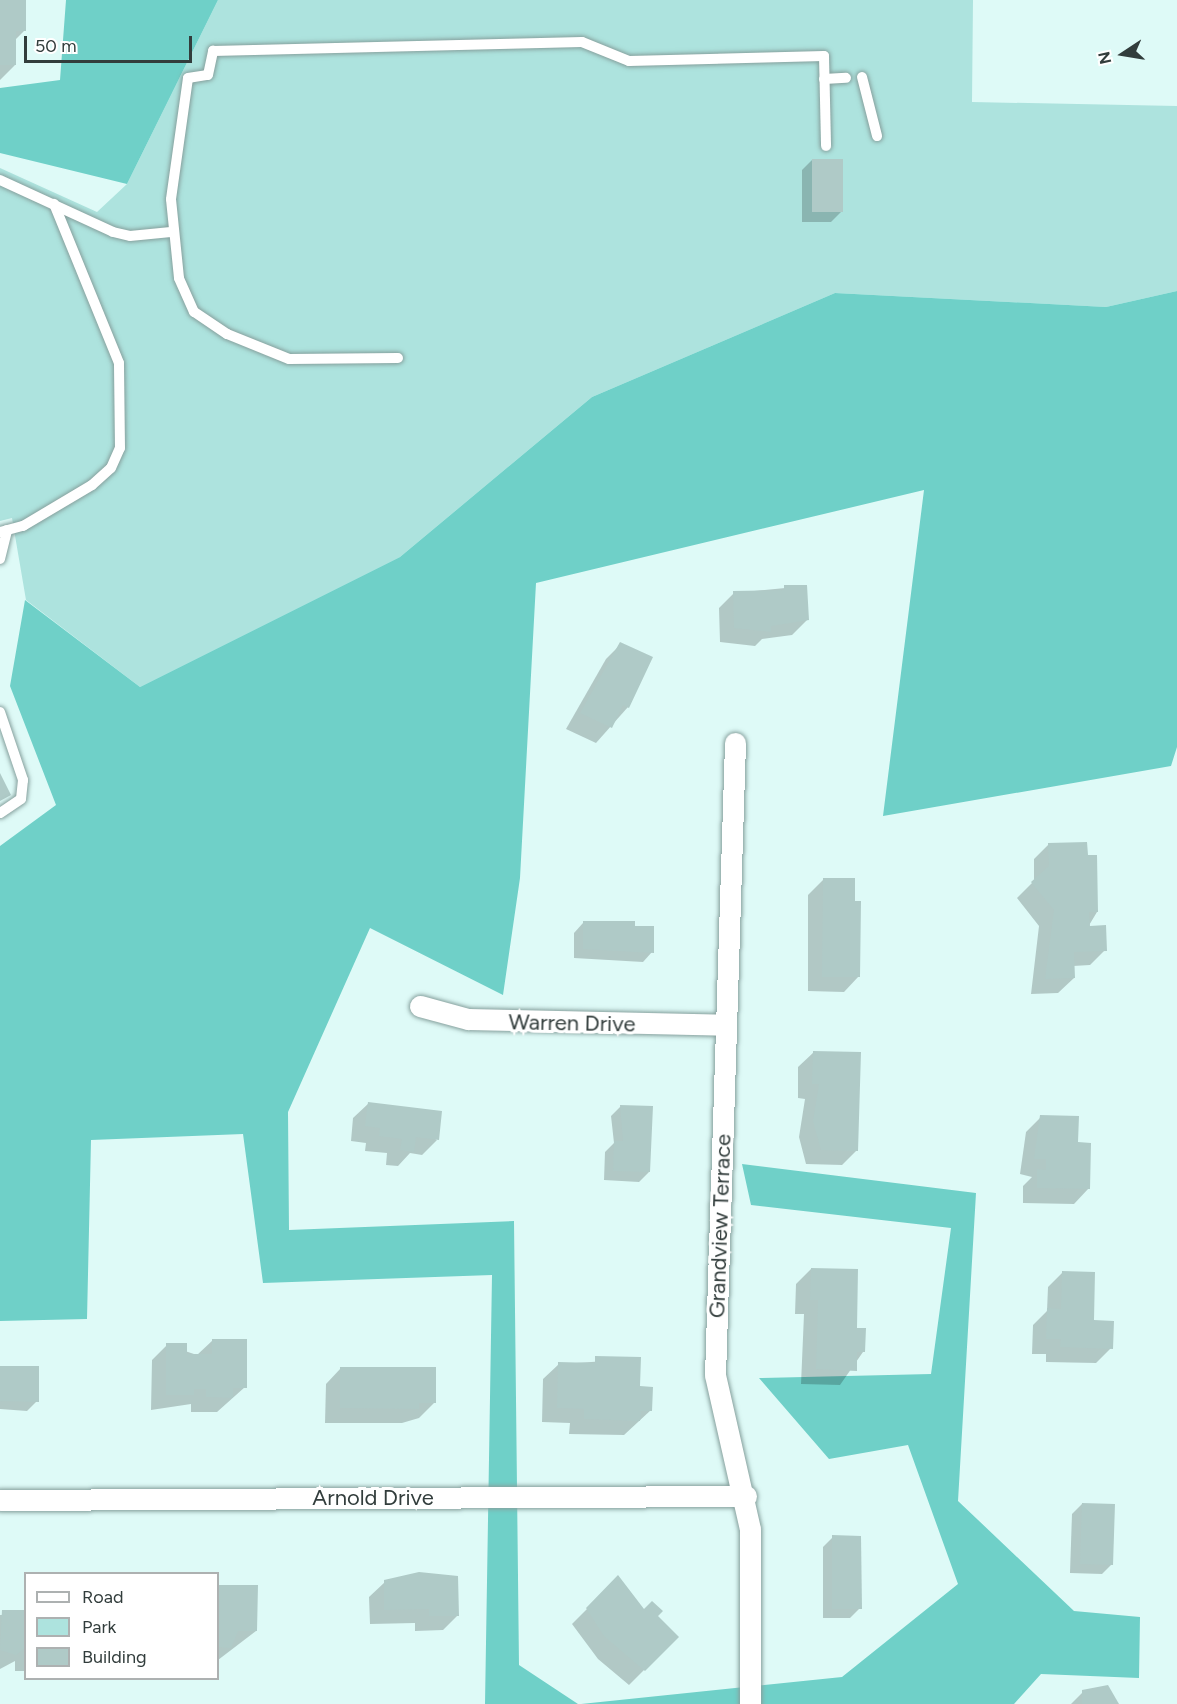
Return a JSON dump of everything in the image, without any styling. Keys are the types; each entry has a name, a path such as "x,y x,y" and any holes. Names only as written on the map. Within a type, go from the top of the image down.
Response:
{"street":[{"name":"Grandview Terrace","path":"735,743 715,1375 720,1414 746,1496 750,1704"},
{"name":"Warren Drive","path":"420,1006 478,1020 726,1025"},
{"name":"Arnold Drive","path":"0,1500 746,1496"}],"lane":[{"path":"398,358 289,359 204,321 194,312 179,278 171,232 179,118 188,78 208,75 213,51 582,42 629,61 824,56 826,146"},
{"path":"862,77 877,136"},
{"path":"824,79 846,78"},
{"path":"0,180 130,236 171,232"},
{"path":"0,559 4,531 92,485 111,468 120,448 119,363 54,204"},
{"path":"0,712 22,780 21,799 0,813"}],"green space":[{"path":"218,0 973,0 972,102 1177,106 1177,291 1106,307 835,293 592,397 400,557 140,687 26,600 12,518 0,521 0,168 97,212 127,184"}],"shaded area":[{"path":"66,0 218,0 127,184 0,153 0,88 60,80"},
{"path":"1177,291 1177,747 1171,766 883,816 924,490 536,583 520,878 503,995 370,928 288,1112 289,1230 514,1221 519,1665 578,1704 485,1704 492,1275 263,1283 243,1134 91,1140 87,1319 0,1321 0,846 56,805 10,686 25,600 140,687 400,557 592,397 835,293 1106,307"},
{"path":"742,1164 976,1193 958,1501 1074,1611 1140,1617 1139,1678 1041,1674 1014,1704 581,1704 842,1677 958,1584 908,1445 829,1459 759,1378 931,1374 951,1228 751,1205"}],"building":[{"path":"0,0 26,0 26,31 16,31 16,65 0,65"},
{"path":"812,159 843,159 843,212 812,212"},
{"path":"784,585 807,585 809,620 771,626 771,632 734,628 733,591 784,590"},
{"path":"620,642 653,657 629,708 623,705 612,728 580,713"},
{"path":"0,773 11,795 0,801"},
{"path":"1087,842 1088,855 1097,855 1098,912 1089,912 1090,926 1106,925 1107,951 1074,952 1075,978 1045,979 1054,910 1031,882 1049,866 1048,843"},
{"path":"823,878 855,878 855,901 861,901 860,977 822,977"},
{"path":"583,921 635,921 635,926 654,926 654,953 583,949"},
{"path":"813,1051 861,1052 858,1151 821,1150 813,1121 819,1084 812,1084"},
{"path":"368,1102 442,1111 439,1140 416,1137 414,1152 400,1150 402,1139 379,1136 380,1128 365,1126"},
{"path":"620,1105 653,1106 650,1172 613,1171 614,1141 623,1141"},
{"path":"1040,1115 1079,1116 1078,1142 1091,1143 1090,1189 1037,1188 1037,1169 1046,1170 1046,1159 1034,1159"},
{"path":"811,1268 858,1269 857,1328 866,1328 865,1352 857,1352 857,1371 816,1369 818,1300 810,1300"},
{"path":"1062,1271 1095,1272 1094,1320 1114,1321 1113,1349 1060,1347 1061,1339 1046,1339 1047,1308 1061,1309"},
{"path":"212,1339 247,1339 247,1388 233,1388 233,1398 206,1397 206,1389 194,1389 194,1395 166,1395 166,1343 187,1343 187,1354 212,1354"},
{"path":"595,1356 641,1357 640,1386 653,1387 652,1411 641,1411 640,1421 584,1419 584,1409 557,1408 558,1362 595,1363"},
{"path":"0,1366 39,1366 39,1402 0,1401"},
{"path":"340,1367 436,1367 436,1403 419,1403 419,1409 340,1408"},
{"path":"1082,1503 1115,1504 1113,1565 1080,1564"},
{"path":"832,1535 861,1536 862,1609 832,1609"},
{"path":"419,1572 458,1576 459,1616 429,1616 429,1609 384,1610 384,1580"},
{"path":"618,1575 644,1609 652,1601 663,1611 658,1616 679,1637 645,1671 604,1636 586,1608"},
{"path":"219,1585 258,1585 257,1631 238,1631 231,1648 219,1647"},
{"path":"2,1610 24,1610 24,1649 16,1655 0,1650"},
{"path":"1108,1685 1119,1704 1082,1704 1082,1690"}]}
